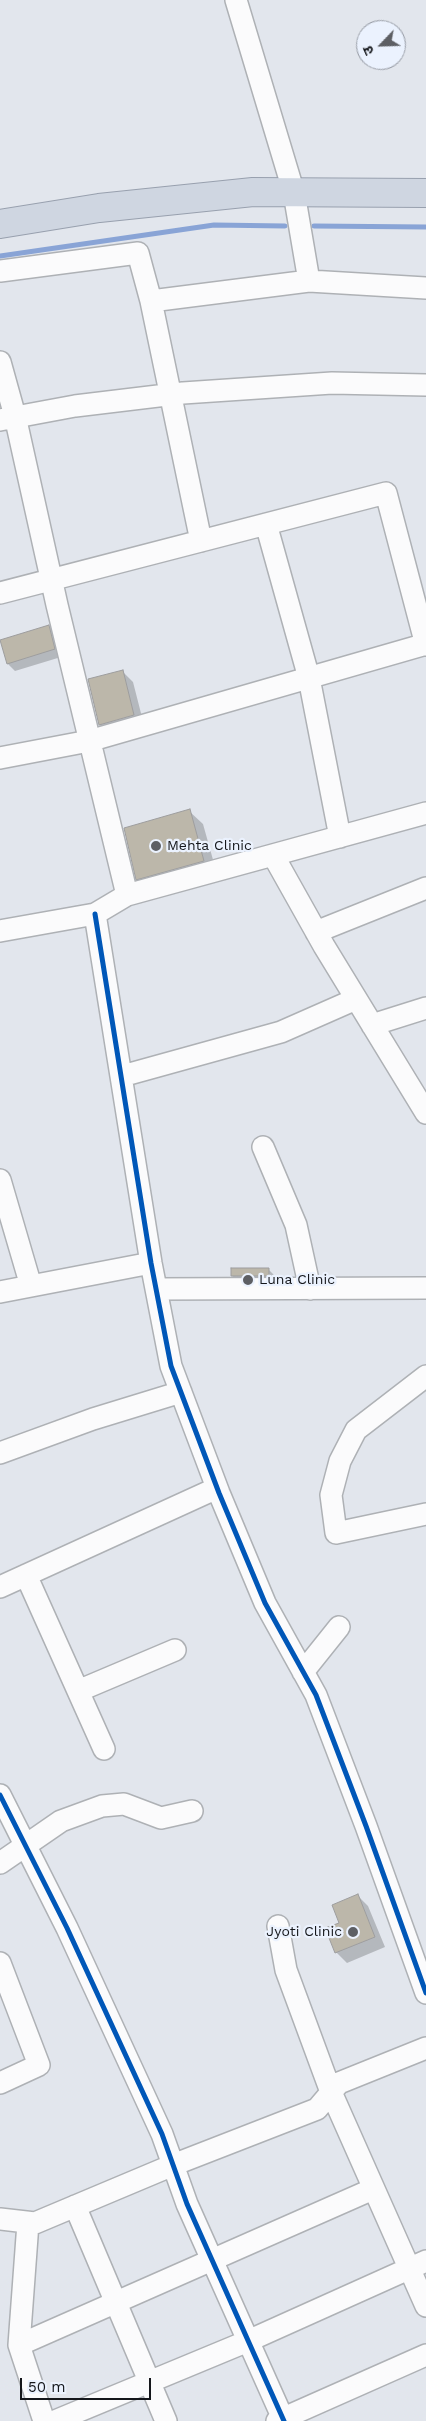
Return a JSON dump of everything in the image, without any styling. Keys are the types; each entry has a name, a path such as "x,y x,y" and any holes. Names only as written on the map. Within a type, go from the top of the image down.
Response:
{"highway":[{"path":"0,224 99,208 253,192 426,193"}],"street":[{"path":"236,0 294,192 309,281"},
{"path":"0,272 138,253 150,300 201,542"},
{"path":"150,300 309,281 426,288"},
{"path":"0,362 8,418 52,581 127,895"},
{"path":"8,418 75,406 169,395 332,383 426,385"},
{"path":"0,593 386,493 426,644 89,740 0,758"},
{"path":"266,524 309,678 340,837"},
{"path":"0,931 95,914 127,895 426,813"},
{"path":"273,855 316,932 426,1114"},
{"path":"316,932 426,888"},
{"path":"95,914 151,1263 171,1366 217,1488 265,1603 316,1695 363,1816 426,1993"},
{"path":"122,1076 281,1032 356,999"},
{"path":"372,1025 426,1008"},
{"path":"263,1147 296,1225 310,1289"},
{"path":"0,1180 31,1286"},
{"path":"0,1292 151,1263"},
{"path":"156,1289 426,1288"},
{"path":"426,1376 356,1430 340,1461 331,1495 336,1533 426,1514"},
{"path":"0,1453 93,1419 181,1392"},
{"path":"0,1587 217,1488"},
{"path":"26,1575 104,1749"},
{"path":"303,1672 339,1627"},
{"path":"78,1691 175,1650"},
{"path":"0,1795 67,1928 162,2134 187,2204 281,2420 426,2355"},
{"path":"0,1863 62,1821 102,1806 124,1804 161,1818 192,1811"},
{"path":"278,1926 286,1970 331,2092 373,2188 418,2265 426,2306"},
{"path":"0,1963 39,2064 0,2083"},
{"path":"0,2219 36,2223 173,2165 317,2109 340,2083 426,2048"},
{"path":"19,2345 373,2188"},
{"path":"75,2206 114,2302 166,2421"},
{"path":"28,2223 19,2345 44,2421"},
{"path":"55,2421 248,2341 418,2265"}],"building":[{"path":"49,625 55,649 7,664 0,640"},
{"path":"123,670 134,715 99,725 88,679"},
{"path":"190,809 204,861 136,880 124,828"},
{"path":"231,1268 269,1268 269,1276 231,1276"},
{"path":"358,1894 375,1937 335,1953 325,1928 339,1923 332,1905"}],"waterway":[{"path":"0,256 214,225 285,226"},
{"path":"314,226 426,227"}],"cycle path":[{"path":"95,914 151,1263 171,1366 219,1493 265,1603 316,1695 366,1826 426,1993"},
{"path":"0,1795 67,1928 162,2134 187,2204 284,2421"}],"place":[{"name":"Mehta Clinic","path":"156,846"},
{"name":"Luna Clinic","path":"248,1280"},
{"name":"Jyoti Clinic","path":"353,1932"}]}
